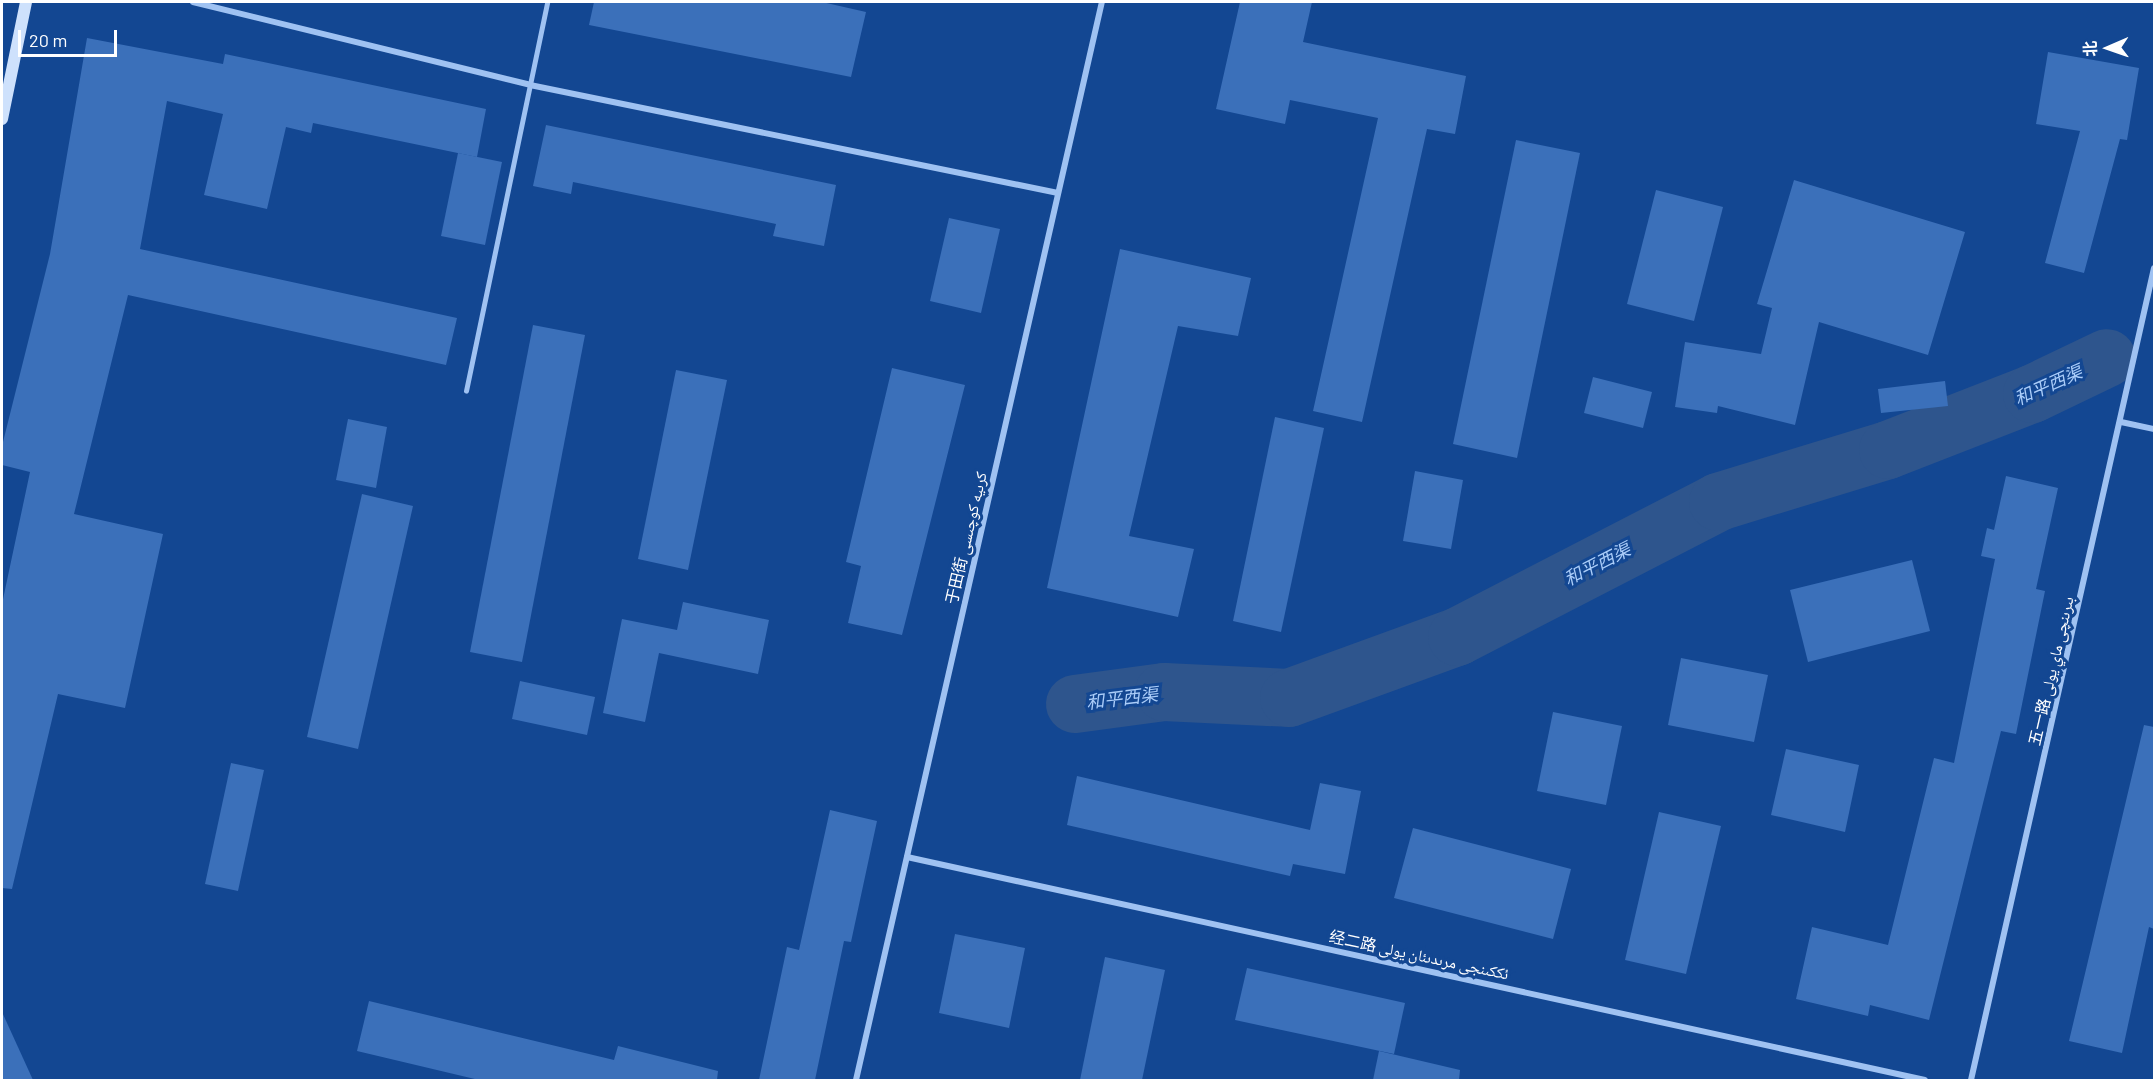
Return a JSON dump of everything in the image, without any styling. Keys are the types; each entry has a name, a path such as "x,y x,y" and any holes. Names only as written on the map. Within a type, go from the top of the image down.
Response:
{"main road":[{"path":"2,119 26,2"}],"street":[{"path":"194,2 530,85 1058,193"},
{"name":"于田街 كرىيە كوچىسى","path":"856,1080 1102,2"},
{"name":"五一路 بىرىنچى ماي يولى","path":"1971,1080 2154,268"},
{"path":"2121,422 2154,429"},
{"name":"经二路 ئككىنجى مرىدىئان يولى","path":"907,857 1925,1080"}],"lane":[{"path":"466,391 547,2"}],"building":[{"path":"594,2 822,2 866,12 851,77 589,25"},
{"path":"1240,2 1312,2 1303,42 1466,76 1455,134 1427,129 1362,422 1313,411 1378,118 1290,100 1285,124 1216,109"},
{"path":"87,38 223,64 225,54 486,109 477,157 313,123 311,133 286,127 267,209 204,195 223,114 167,101 140,249 457,318 446,365 128,295 74,514 163,534 125,708 58,694 12,889 2,888 2,604 30,472 2,465 2,446 50,254"},
{"path":"2048,52 2139,68 2127,140 2120,139 2084,273 2045,263 2080,131 2036,124"},
{"path":"546,125 836,185 824,246 773,236 776,224 573,182 571,194 533,186"},
{"path":"1516,140 1580,153 1517,458 1453,444"},
{"path":"458,153 502,162 485,245 441,236"},
{"path":"1794,180 1965,232 1928,355 1819,322 1795,425 1718,406 1717,413 1675,407 1685,342 1761,354 1772,308 1757,304"},
{"path":"1656,190 1723,207 1694,321 1627,304"},
{"path":"949,218 1000,229 981,313 930,301"},
{"path":"1120,249 1251,278 1238,336 1178,326 1129,536 1194,549 1178,617 1047,588"},
{"path":"533,325 585,335 522,662 470,652"},
{"path":"892,368 965,385 902,635 848,623 861,566 846,562"},
{"path":"676,370 727,380 688,570 638,559"},
{"path":"1593,377 1652,392 1643,428 1584,413"},
{"path":"1945,381 1948,406 1881,413 1878,389"},
{"path":"1275,417 1324,428 1281,632 1233,621"},
{"path":"348,419 387,427 376,488 336,480"},
{"path":"1415,471 1463,480 1451,549 1403,541"},
{"path":"2006,476 2058,488 2036,589 2045,591 2016,734 2001,731 1929,1020 1870,1005 1868,1016 1796,999 1812,927 1888,945 1934,758 1954,763 1995,559 1981,556 1987,528 1994,530"},
{"path":"362,494 413,506 358,749 307,737"},
{"path":"1912,560 1930,631 1808,662 1790,590"},
{"path":"683,602 769,620 758,674 659,653 645,722 603,713 622,619 677,630"},
{"path":"1681,658 1768,675 1754,742 1668,725"},
{"path":"520,681 595,697 587,735 512,719"},
{"path":"1553,712 1622,726 1606,805 1537,791"},
{"path":"2144,725 2154,727 2154,929 2149,927 2122,1053 2069,1041"},
{"path":"1786,749 1859,765 1845,832 1771,815"},
{"path":"231,763 264,770 238,891 205,884"},
{"path":"1077,776 1310,830 1320,783 1361,791 1345,874 1293,864 1290,876 1067,825"},
{"path":"830,810 877,821 851,942 844,941 815,1080 759,1080 787,947 799,950"},
{"path":"1659,812 1721,826 1686,974 1625,960"},
{"path":"1413,828 1571,869 1553,939 1394,898"},
{"path":"955,934 1025,948 1009,1028 939,1013"},
{"path":"1105,957 1165,970 1142,1080 1080,1080"},
{"path":"1247,968 1405,1003 1394,1054 1235,1020"},
{"path":"369,1001 614,1060 618,1046 718,1071 717,1080 479,1080 357,1051"},
{"path":"2,1012 33,1080 2,1080"},
{"path":"1379,1051 1460,1070 1459,1080 1373,1080"}],"waterway":[{"name":"和平西渠","path":"1075,704 1164,692 1289,698 1457,637 1718,502 1888,450 2032,394 2107,358"}]}
